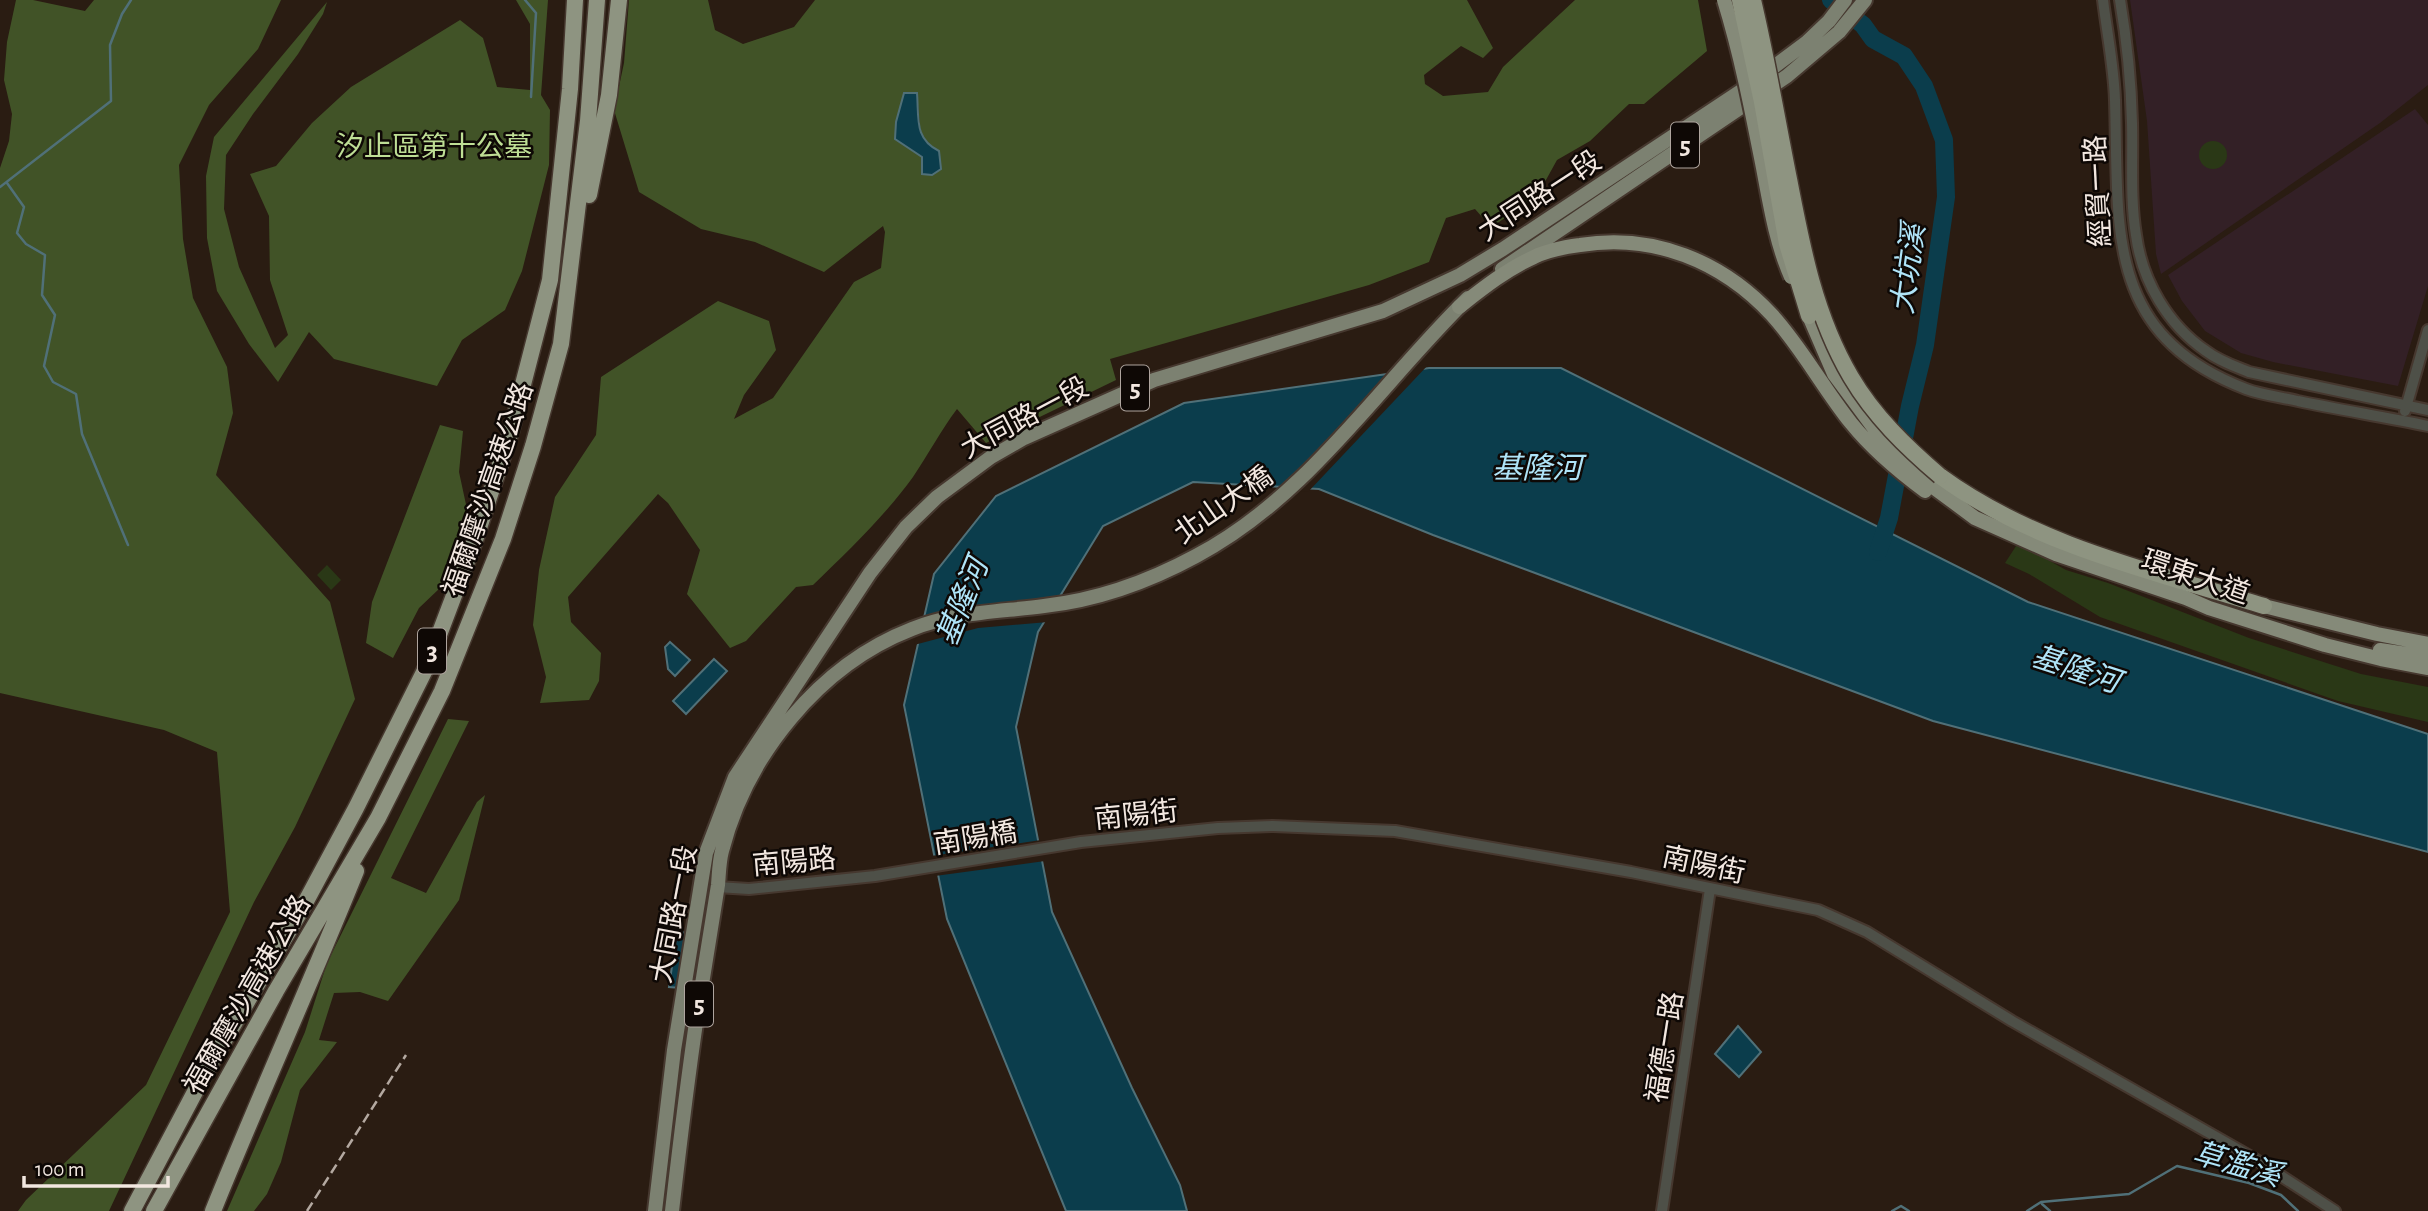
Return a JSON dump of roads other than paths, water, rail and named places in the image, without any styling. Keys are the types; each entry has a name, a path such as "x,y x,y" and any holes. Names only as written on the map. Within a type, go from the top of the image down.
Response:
{"highway":[{"path":"569,0 573,35"},
{"name":"福爾摩沙高速公路","path":"132,1211 205,1073 304,905 356,808 428,664 475,540 511,431 550,280 570,89 575,0"},
{"name":"福爾摩沙高速公路","path":"154,1211 276,991 378,818 442,691 503,539 537,433 561,344 588,121 597,0"},
{"path":"565,318 609,95 619,0"},
{"name":"環東大道","path":"1724,0 1737,43 1783,259 1834,374 1885,443 1925,481 1975,518 2056,554 2209,608 2325,645 2428,668"},
{"path":"1740,0 1762,102 1787,244 1809,316"},
{"path":"1754,0 1802,248 1819,309 1851,377 1889,429 1909,449 1965,494 2024,526 2066,543 2264,606 2290,620 2428,657"},
{"path":"1459,307 1487,285 1534,257 1567,247 1626,241 1680,252 1733,280 1770,313 1851,423 1886,460 1947,507 1975,518"},
{"path":"2186,598 2210,601 2344,641 2388,652 2405,653"},
{"name":"環東大道","path":"2264,606 2428,644"},
{"path":"213,1211 378,818"}],"main road":[{"name":"5","path":"1834,26 1845,0"},
{"name":"5","path":"1834,26 1865,0"},
{"name":"大同路一段","path":"1612,194 1787,76 1834,26"},
{"name":"大同路一段","path":"655,1211 674,1050 706,853 736,777 870,573 906,527 944,491 991,457 1024,438 1126,391 1154,380 1382,312 1460,275 1746,88 1807,42 1834,26"},
{"name":"北山大橋","path":"789,720 822,685 848,665 877,646 911,629 949,617 1044,606 1107,594 1199,555 1245,525 1314,465 1459,307 1490,277 1612,194"},
{"name":"大同路一段","path":"672,1211 691,1054 721,855 739,799 789,720"}],"street":[{"name":"經貿一路","path":"2103,0 2115,96 2118,225 2124,260 2133,289 2165,338 2211,373 2248,390 2428,426"},
{"name":"經貿一路","path":"2120,0 2132,94 2135,233 2140,260 2167,315 2204,350 2249,372 2428,410"},
{"path":"2402,421 2428,330"},
{"name":"南陽街","path":"1081,842 1218,828 1273,826 1395,831 1631,872 1818,910 1867,932 2012,1021 2255,1159 2335,1211"},
{"name":"南陽橋","path":"876,876 1081,842"},
{"name":"南陽路","path":"717,887 749,889 876,876"},
{"name":"福德一路","path":"1662,1211 1710,889"}],"water":[{"path":"904,93 917,93 919,127 925,140 939,151 941,169 932,175 922,174 922,157 895,139 896,122"},
{"name":"基隆河","path":"1429,368 1561,368 2028,602 2428,734 2428,852 1933,721 1433,535 1319,489 1193,482 1103,526 1038,632 1016,727 1052,912 1132,1088 1180,1185 1187,1211 1066,1211 947,919 904,705 934,574 996,496 1184,403"},
{"path":"670,642 690,660 675,676 668,669 665,647"},
{"path":"714,659 727,671 686,714 673,701"},
{"path":"677,931 689,934 680,988 669,987"},
{"path":"1738,1026 1761,1052 1739,1077 1715,1054"}],"waterway":[{"path":"0,187 111,101 110,45 122,14 131,0"},
{"path":"525,0 536,13 531,97"},
{"name":"大坑溪","path":"1831,0 1863,25 1873,39 1904,56 1924,86 1944,140 1946,197 1925,345 1910,406 1889,518 1878,552"},
{"path":"7,183 24,207 17,233 26,244 45,255 42,295 55,315 44,366 53,382 76,394 82,434 128,545"},
{"name":"草濫溪","path":"2027,1211 2041,1202 2129,1194 2177,1166 2249,1183 2281,1195 2298,1211"},
{"name":"草濫溪","path":"2042,1204 2050,1211"},
{"name":"草濫溪","path":"1892,1211 1901,1206 1909,1211"}],"railway":[{"path":"307,1211 406,1055"}],"park label":[{"name":"汐止區第十公墓","path":"434,146"}]}
